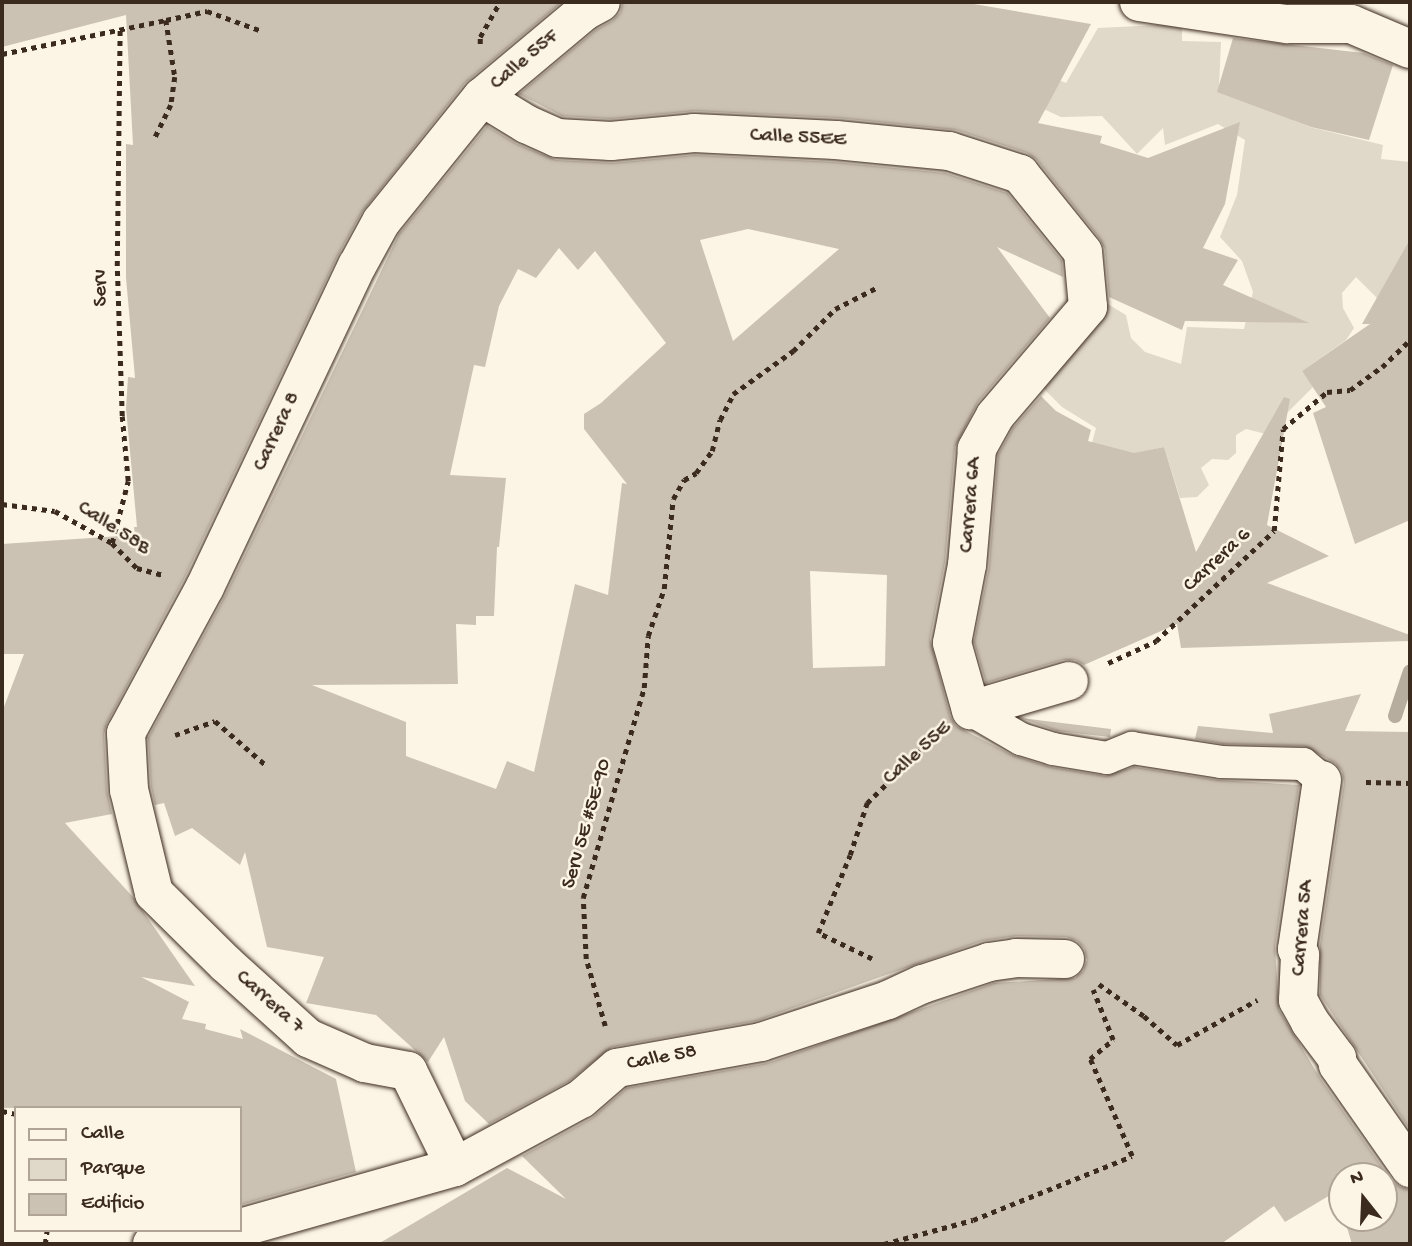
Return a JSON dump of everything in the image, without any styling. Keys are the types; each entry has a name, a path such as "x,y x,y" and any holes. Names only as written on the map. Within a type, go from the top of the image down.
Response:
{"street":[{"name":"Calle 55F","path":"482,97 584,12 601,2"},
{"path":"1139,2 1287,24 1351,24 1410,49"},
{"name":"Calle 55EE","path":"482,97 526,124 557,138 611,141 694,133 836,140 949,151 1020,174 1083,251"},
{"name":"Carrera 8","path":"127,733 205,587 357,266 382,222 482,97"},
{"name":"Carrera 6A","path":"971,710 952,643 967,565 976,449 995,416 1088,307 1083,251"},
{"path":"971,710 1069,681"},
{"name":"Calle 55E","path":"971,710 1021,739 1053,749 1107,758 1132,748 1220,762 1303,764 1322,780"},
{"name":"Carrera 7","path":"127,733 129,790 155,893 226,964 308,1038 365,1063 408,1071 455,1167"},
{"name":"Carrera 5A","path":"1322,780 1297,949 1300,955 1298,1000 1310,1022 1337,1058 1338,1065 1410,1168"},
{"name":"Calle 58","path":"242,1227 455,1167 581,1099 617,1068 761,1042 888,1000 923,984 989,962 1016,958 1073,965"},
{"path":"152,1244 215,1232"}],"path":[{"path":"2,54 207,11 262,31"},
{"path":"155,138 171,105 175,77 166,20"},
{"name":"Serv","path":"112,543 128,481 122,416 117,266 120,29"},
{"name":"Serv 5E #5E-90","path":"617,1068 586,959 583,898 644,688 648,636 664,589 673,499 684,480 696,473 712,451 720,420 733,394 793,351 835,309 876,288"},
{"name":"Carrera 6","path":"1069,681 1156,640 1274,531 1283,429 1326,392 1350,390 1382,367 1410,340"},
{"name":"Calle 58B","path":"2,504 55,511 112,543 137,568 205,587"},
{"name":"Calle 55E","path":"923,984 818,933 850,855 867,803 934,736 971,710"},
{"path":"127,733 143,747 215,721 267,766"},
{"path":"1073,965 1144,1016 1177,1045 1276,989 1298,1000"},
{"path":"884,1244 973,1220 1132,1157 1090,1059 1113,1041 1099,999 1073,965"}],"green space":[{"path":"1182,24 1182,41 1221,42 1219,87 1285,106 1292,120 1310,127 1383,145 1381,159 1410,162 1410,239 1377,298 1356,277 1342,293 1343,308 1354,328 1346,340 1302,371 1313,387 1266,434 1246,429 1236,435 1236,453 1228,460 1212,459 1201,468 1209,485 1197,497 1180,498 1164,447 1122,456 1092,443 1096,428 1062,407 1039,384 1106,303 1126,315 1131,338 1145,352 1181,364 1187,327 1244,329 1253,292 1242,261 1220,237 1237,195 1245,140 1218,124 1165,145 1163,128 1137,154 1102,116 1061,117 1024,100 1005,58 1066,83 1098,28"}],"building":[{"path":"2,2 562,2 465,83 362,212 337,257 185,577 107,723 104,734 107,791 112,814 65,823 133,897 195,986 141,977 189,1002 182,1019 206,1024 205,1029 243,1039 240,1029 336,1079 356,1172 242,1204 242,1106 2,1108 2,712 24,654 2,654 2,544 135,535 134,527 137,527 126,408 128,377 135,378 126,278 126,144 133,145 126,15 2,47"},
{"path":"623,2 962,2 1091,24 1038,123 1102,136 1100,143 1148,158 1240,122 1225,204 1203,248 1238,260 1223,285 1309,323 1185,321 1182,330 1109,297 1105,250 1100,239 1037,160 1027,153 956,130 838,118 695,111 611,119 562,116 519,94 597,29 612,21 620,13"},
{"path":"1233,38 1363,53 1393,65 1369,140 1311,127 1217,92"},
{"path":"487,126 517,144 556,160 613,163 695,155 834,162 945,173 1007,193 1062,261 1063,277 997,247 1050,318 978,402 955,447 945,562 930,639 950,716 956,726 1012,755 1050,767 1105,776 1134,767 1218,780 1299,785 1275,946 1279,1010 1320,1078 1379,1162 1328,1162 1328,1196 1285,1222 1274,1206 1221,1244 378,1244 507,1168 566,1199 522,1156 592,1118 627,1088 768,1063 994,983 1075,978 1083,971 1087,960 1084,948 1077,941 1066,937 1016,936 982,941 756,1021 612,1047 569,1081 489,1124 465,1101 444,1037 428,1062 376,1015 306,1003 324,957 267,947 245,852 240,865 192,828 175,836 164,803 155,805 151,787 148,738 225,596 399,234","holes":["748,229 839,249 733,341 700,240","559,248 578,270 595,251 666,343 601,403 584,414 584,429 627,484 622,483 608,595 575,584 534,772 507,761 496,789 406,756 406,722 312,685 458,684 456,624 476,625 476,616 494,616 497,547 506,478 450,475 474,365 485,367 499,306 518,269 536,278","810,571 887,575 885,666 813,668"]},
{"path":"1410,239 1410,520 1355,544 1313,413 1326,407 1302,371 1370,324 1362,324"},
{"path":"1041,396 1056,411 1091,430 1088,441 1134,453 1164,447 1196,552 1284,397 1290,399 1267,525 1329,556 1267,583 1410,635 1410,641 1181,648 1177,624 1084,665 1075,660 1063,660 986,683 974,642 989,567 998,455 1013,428"},
{"path":"1361,694 1345,731 1410,732 1410,1130 1320,995 1320,945 1344,783 1342,771 1335,763 1304,746 1223,744 1195,739 1198,726 1273,733 1269,714"},
{"path":"1021,718 1111,729 1110,737 1057,731"},
{"path":"1398,1186 1410,1190 1410,1244 1352,1244 1348,1232 1398,1232"}],"waterway":[{"path":"1395,716 1410,671"}]}
